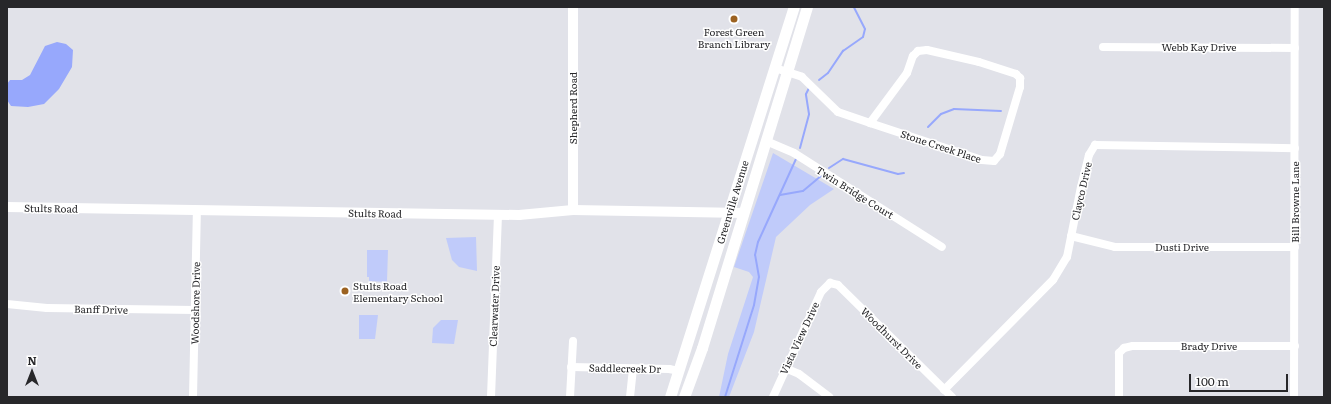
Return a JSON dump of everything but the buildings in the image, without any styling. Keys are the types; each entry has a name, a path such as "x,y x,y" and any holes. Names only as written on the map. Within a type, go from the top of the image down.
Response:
{"main road":[{"name":"Greenville Avenue","path":"684,397 702,348 766,141 794,7"},
{"name":"Greenville Avenue","path":"670,397 729,213 780,70 807,7"}],"street":[{"name":"Shepherd Road","path":"572,210 573,7"},
{"name":"Bill Browne Lane","path":"1294,397 1295,7"},
{"name":"Webb Kay Drive","path":"1103,47 1295,48"},
{"name":"Stone Creek Place","path":"780,70 808,82 838,112 870,123 982,160 994,161 1000,154 1020,87 1020,78 1016,74 979,62 927,50 918,51 907,73 870,123"},
{"name":"Twin Bridge Court","path":"766,141 794,153 942,247"},
{"name":"Clayco Drive","path":"944,390 1053,280 1067,257 1089,155 1095,145 1295,148"},
{"name":"Stults Road","path":"7,207 498,214 572,210 744,213"},
{"name":"Woodshore Drive","path":"193,397 197,210"},
{"name":"Clearwater Drive","path":"491,397 498,214"},
{"name":"Dusti Drive","path":"1071,236 1116,247 1295,247"},
{"name":"Woodhurst Drive","path":"830,283 838,285 952,397"},
{"name":"Vista View Drive","path":"773,397 821,292 830,283"},
{"name":"Banff Drive","path":"7,304 47,308 195,310"},
{"path":"570,397 573,341"},
{"name":"Brady Drive","path":"1119,397 1119,353 1124,348 1132,346 1294,346"},
{"name":"Saddlecreek Dr","path":"572,367 633,368 679,371"},
{"path":"630,397 633,368"},
{"path":"785,368 799,374 829,397"}],"shaded area":[{"path":"773,153 834,189 810,205 776,237 754,332 729,397 719,397 728,354 753,277 749,272 734,267"},
{"path":"476,237 477,271 459,267 452,260 446,238"},
{"path":"367,250 388,250 387,282 369,281 369,277 367,277"},
{"path":"359,315 378,315 375,339 359,339"},
{"path":"441,320 458,320 454,344 432,343 433,328"}],"water":[{"path":"57,42 66,44 73,50 72,67 59,89 44,104 28,107 11,106 7,100 7,84 10,80 22,80 30,75 45,46"}],"waterway":[{"path":"819,80 828,73 843,51 863,37 865,29 854,7"},
{"path":"800,148 809,114 806,94 809,88"},
{"path":"928,127 941,114 954,109 1001,111"},
{"path":"725,397 754,305 759,277 755,255 758,242 796,159"},
{"path":"829,168 843,159 898,174 904,173"},
{"path":"780,195 803,191 821,176"}],"place":[{"name":"Forest Green Branch Library","path":"734,19"},
{"name":"Stults Road Elementary School","path":"345,291"}]}
